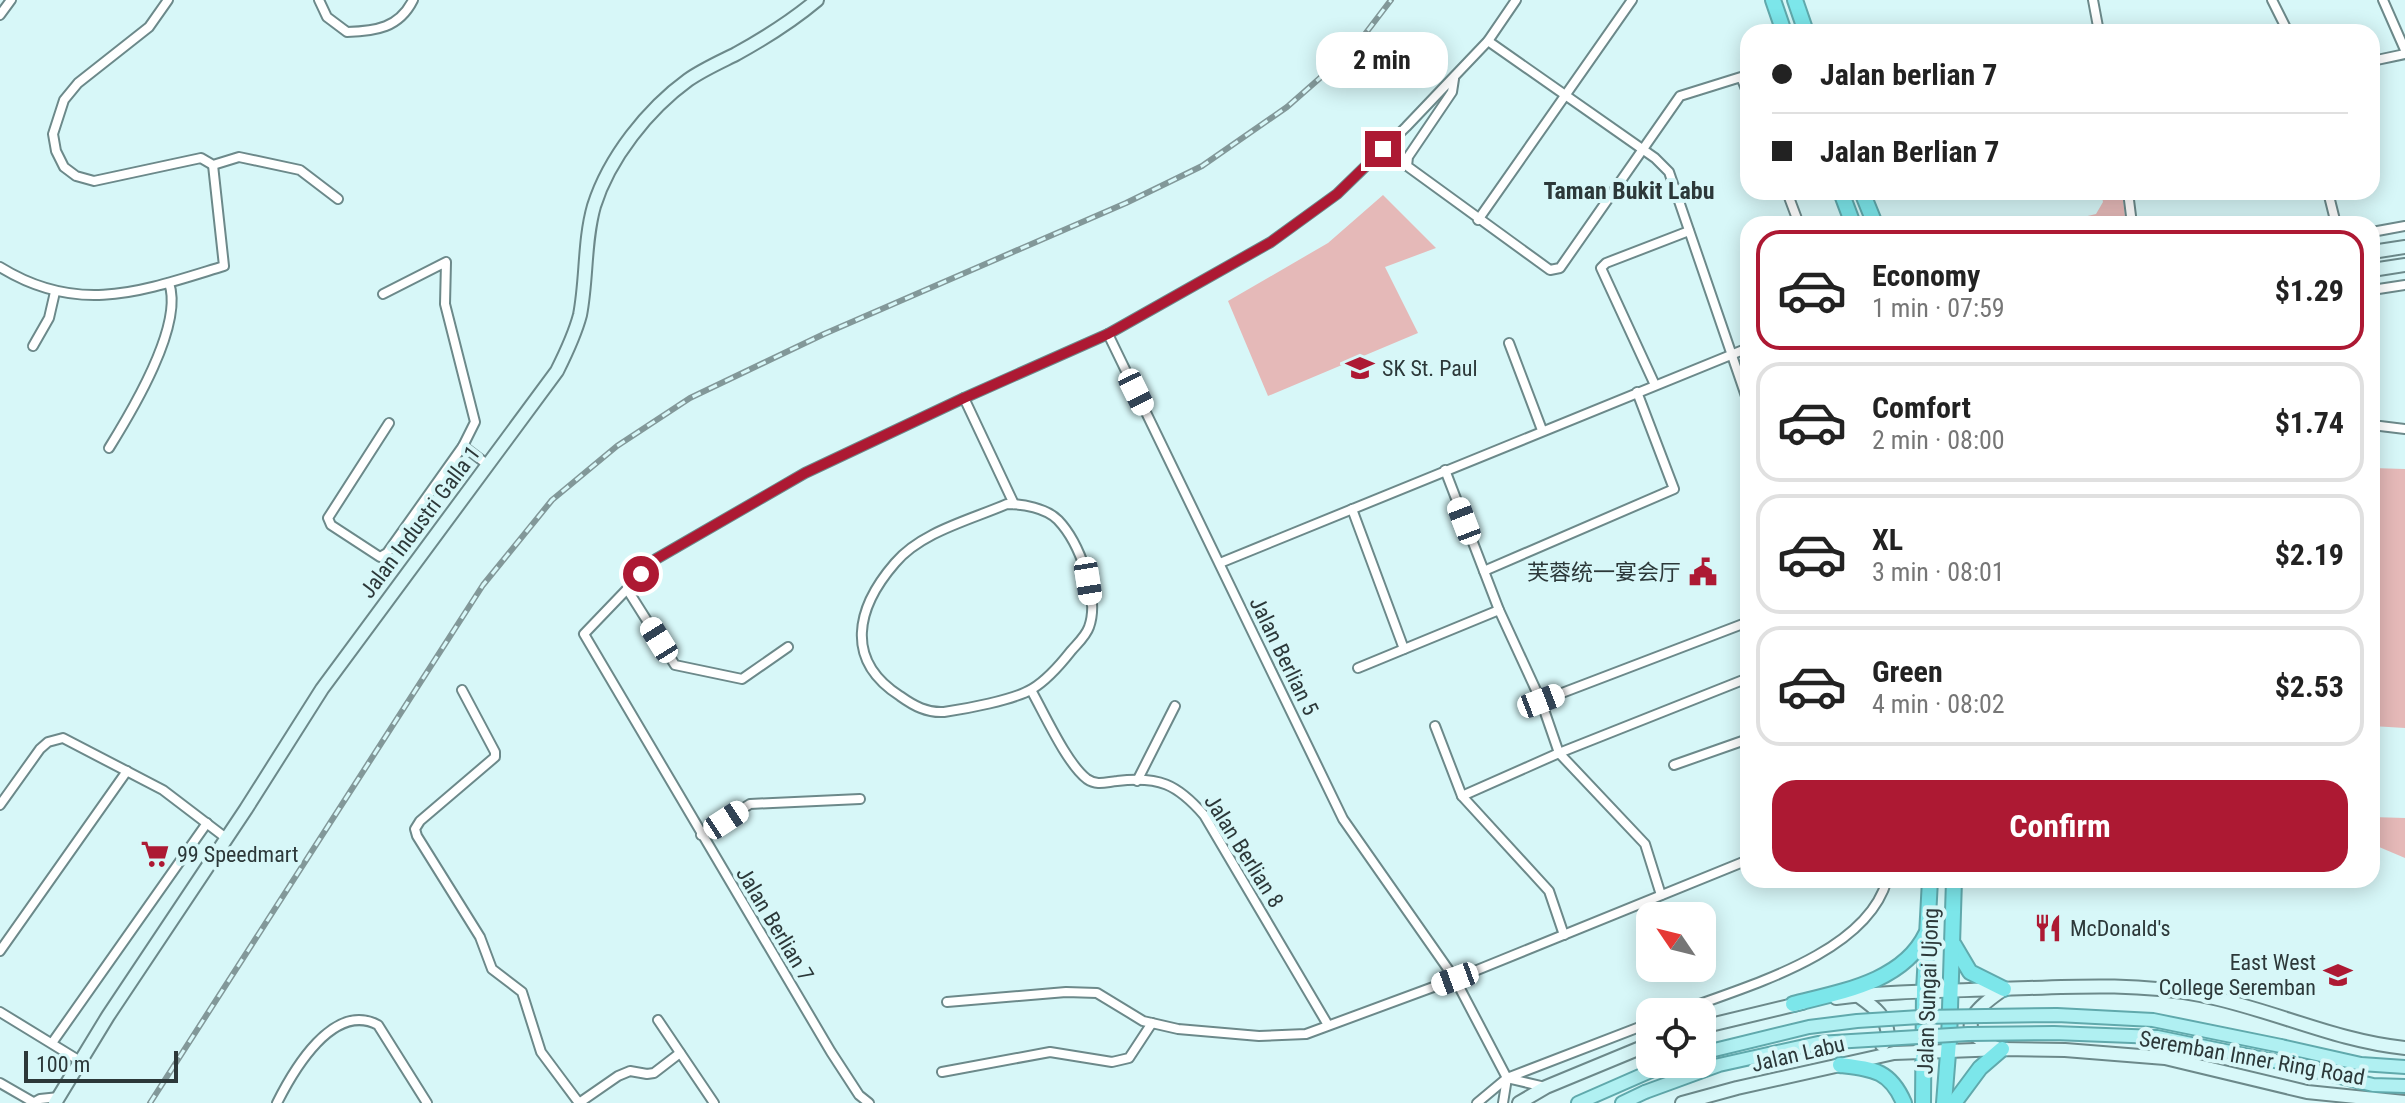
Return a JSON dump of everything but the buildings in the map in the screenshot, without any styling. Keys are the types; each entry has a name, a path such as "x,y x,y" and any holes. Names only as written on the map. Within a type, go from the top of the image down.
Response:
{"highway":[{"path":"1773,0 1781,24"},
{"path":"1795,0 1803,24"},
{"name":"Jalan Sungai Ujong","path":"1923,1103 1924,991 1930,888"},
{"name":"Jalan Sungai Ujong","path":"1944,1103 1954,888"},
{"path":"1793,1004 1853,988 1895,968 1907,961 1928,928"},
{"path":"1952,941 1970,972 2004,989"},
{"path":"1954,1103 1980,1068 2002,1049"},
{"path":"1840,1065 1873,1069 1896,1085 1904,1103"}],"main road":[{"name":"Jalan Industri Galla 1","path":"57,1100 322,689 557,371 580,314 594,207 605,181 634,134 667,97 690,79 794,20 817,0"},
{"path":"2380,251 2405,247"},
{"path":"2380,269 2405,265"},
{"name":"Seremban Inner Ring Road","path":"1924,991 2096,986 2154,988 2251,1007 2340,1036 2405,1048"},
{"path":"2002,1049 1979,1041 1971,1032 1971,1023 1982,1004 2004,989"},
{"name":"Jalan Labu","path":"1716,1023 1793,1004 1857,995 1924,991"},
{"path":"1857,995 1876,1008 1886,1021 1888,1030 1884,1044 1864,1059"},
{"path":"1716,1050 1809,1027 1857,1021 2042,1015 2153,1020 2361,1064 2405,1067"},
{"path":"1622,1103 1719,1065 1818,1043 1968,1034 2157,1037 2373,1085 2405,1086"},
{"path":"1519,1103 1546,1087 1636,1050"},
{"name":"Seremban Inner Ring Road","path":"1948,1052 2065,1050 2165,1058 2307,1092 2405,1102"},
{"name":"Jalan Labu","path":"1682,1103 1894,1053 1948,1052"},
{"path":"1578,1103 1636,1078"}],"street":[{"path":"0,15 11,0"},
{"path":"168,0 149,27 78,83 64,100 53,134 56,151 64,167 76,176 94,181 201,158 213,165 239,157 300,170 338,199"},
{"path":"319,0 327,17 347,32 387,27 406,15 413,0"},
{"path":"788,647 742,679 675,665 627,589 656,559 805,473 1108,334 1271,242 1337,194 1454,79 1488,41 1516,0"},
{"path":"1478,220 1632,0"},
{"path":"2093,0 2098,24"},
{"path":"2272,0 2284,24"},
{"path":"2380,59 2405,52 2383,0"},
{"path":"1488,41 1642,148 1669,172 1740,380"},
{"path":"1454,79 1452,92 1408,157 1407,166 1478,220 1555,271 1680,96 1740,77"},
{"path":"0,267 23,281 55,292 86,296 122,293 169,283 224,266 213,165"},
{"path":"2380,231 2405,226"},
{"path":"1655,385 1601,268 1606,263 1689,231"},
{"path":"383,294 446,262 445,304 475,422 463,446 387,553 380,557 331,525 328,518 389,423"},
{"path":"109,448 138,400 159,353 174,297 169,283"},
{"path":"2380,289 2405,285"},
{"path":"33,346 49,318 55,292"},
{"name":"Jalan Berlian 5","path":"1108,334 1343,819 1455,979 1507,1078"},
{"path":"1509,343 1542,430"},
{"path":"1220,563 1740,351"},
{"path":"1484,571 1674,489 1637,392"},
{"path":"964,398 1014,504"},
{"path":"2380,426 2405,429"},
{"path":"463,446 488,465"},
{"path":"1445,470 1499,610 1541,701 1559,753 1645,844 1661,895"},
{"path":"1007,504 1022,504 1056,518 1080,553 1092,608 1089,628 1078,644 1058,668 1031,690 963,710 931,713 882,685 868,666 860,632 872,596 896,561 921,541 1007,504"},
{"path":"1352,509 1404,649"},
{"name":"Jalan Berlian 7","path":"627,589 584,634 831,1052 859,1095 869,1103"},
{"path":"1358,668 1499,610"},
{"path":"1541,701 1740,625"},
{"path":"1462,796 1559,753 1740,681"},
{"path":"462,690 495,757 420,821 415,829 480,937 492,969 522,992 541,1052 579,1103 618,1076 630,1071 654,1073 680,1053"},
{"name":"Jalan Berlian 8","path":"1031,690 1067,755 1087,779 1100,784 1161,781 1187,796 1204,815 1328,1025"},
{"path":"1137,781 1175,706"},
{"path":"1435,726 1462,796 1549,891 1564,935"},
{"path":"0,805 40,749 56,739 70,740 163,790 226,838"},
{"path":"1674,765 1740,742"},
{"path":"0,951 127,771"},
{"path":"701,835 750,804 860,799"},
{"path":"52,1043 207,823"},
{"path":"947,1002 1066,992 1097,993 1143,1021 1178,1029 1259,1036 1306,1034 1455,979 1740,863"},
{"path":"1715,998 1802,965 1859,927 1885,888"},
{"path":"0,1012 80,1061"},
{"path":"658,1020 714,1103"},
{"path":"277,1103 304,1057 327,1032 351,1021 378,1025 427,1103"},
{"path":"942,1072 1050,1052 1112,1062 1129,1058 1152,1023"},
{"path":"1477,1103 1507,1078 1636,1028"},
{"path":"1507,1078 1546,1087"},
{"path":"1503,1103 1507,1078"},
{"path":"0,1083 33,1103 40,1099 57,1100"}],"shaded area":[{"path":"1383,195 1436,248 1385,267 1418,333 1268,396 1228,301 1328,243"},
{"path":"2123,200 2125,216 2088,216 2096,214 2103,202"},
{"path":"2380,468 2405,469 2405,728 2380,726"},
{"path":"2380,817 2405,818 2405,858 2380,847"}],"railway":[{"path":"150,1103 483,585 552,500 617,446 690,398 824,334 1126,203 1202,166 1287,107 1362,38 1391,0"}],"place":[{"name":"SK St. Paul","path":"1360,368"},
{"name":"芙蓉统一宴会厅","path":"1703,572"},
{"name":"99 Speedmart","path":"155,854"},
{"name":"McDonald's","path":"2048,928"},
{"name":"East West College Seremban","path":"2338,975"}],"district":[{"name":"Taman Bukit Labu","path":"1629,191"}],"route":[{"path":"641,574 656,559 805,473 1108,334 1271,242 1337,194 1383,149"}]}
